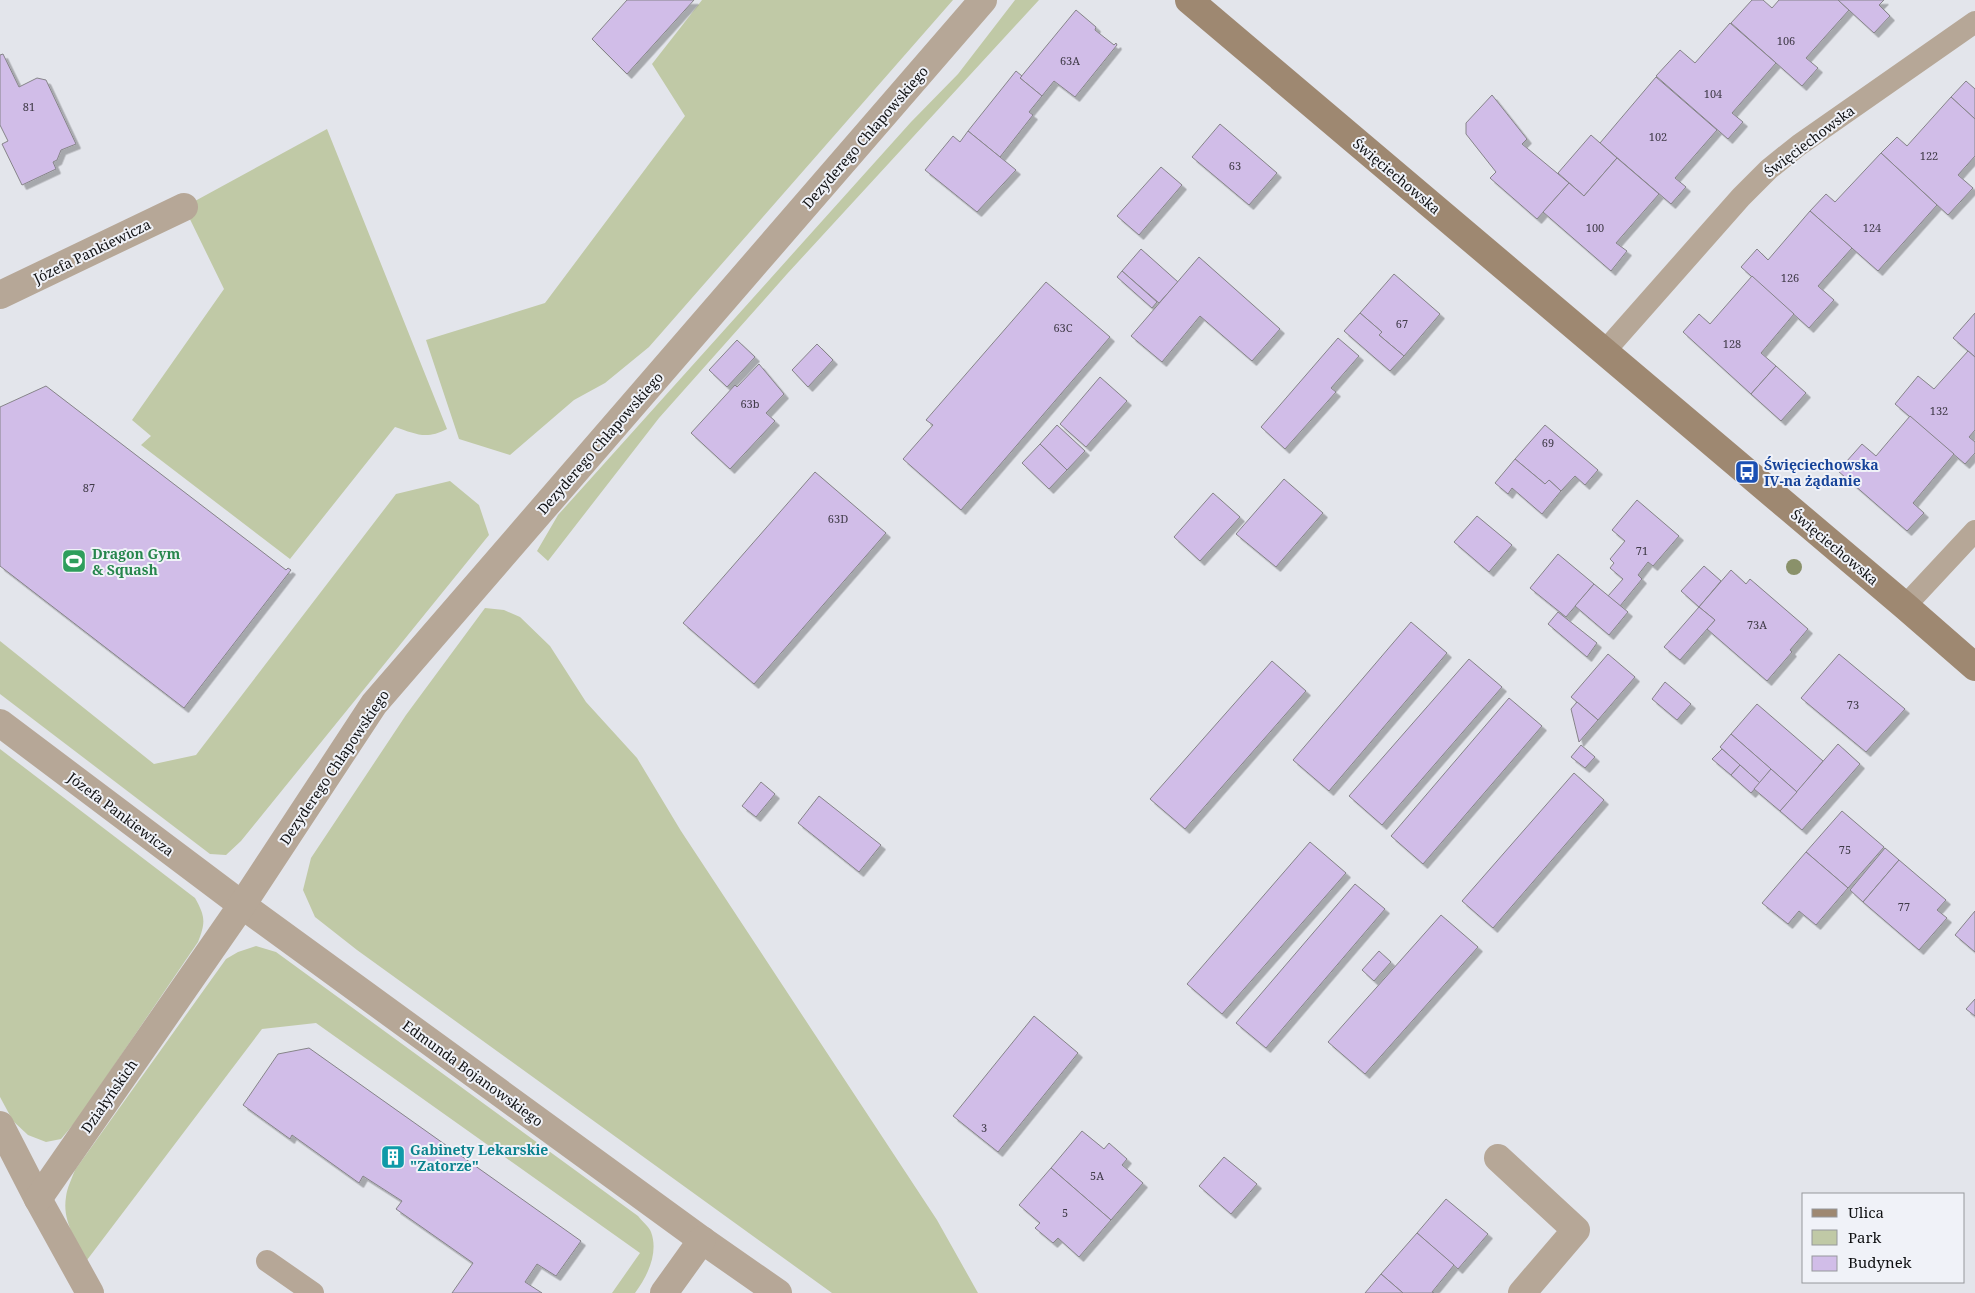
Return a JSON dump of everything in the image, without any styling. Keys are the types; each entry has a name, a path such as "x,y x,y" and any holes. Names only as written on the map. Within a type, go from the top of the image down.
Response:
{"street":[{"name":"Dezyderego Chłapowskiego","path":"242,905 374,704 983,0"},
{"name":"Święciechowska","path":"1189,0 1975,667"},
{"name":"Józefa Pankiewicza","path":"0,296 184,207"},
{"name":"Józefa Pankiewicza","path":"0,723 242,905"},
{"name":"Działyńskich","path":"38,1199 242,905"},
{"name":"Edmunda Bojanowskiego","path":"242,905 702,1240 778,1293"},
{"path":"0,1125 90,1293"},
{"path":"1498,1158 1576,1230 1522,1293"},
{"path":"664,1293 702,1240"}],"lane":[{"name":"Święciechowska","path":"1604,352 1741,197 1769,169 1799,145 1975,22"},
{"path":"1905,606 1975,530"},
{"path":"267,1261 313,1293"}],"green space":[{"path":"702,0 953,0 649,347 605,383 574,400 510,455 459,439 426,340 545,303 685,116 652,64"},
{"path":"1015,0 1039,0 787,274 659,418 548,561 537,551 558,515 911,122 958,74"},
{"path":"327,129 447,429 433,434 421,435 395,427 290,559 141,445 151,436 132,420 224,289 184,207"},
{"path":"450,481 479,505 489,535 241,841 226,855 210,854 0,694 0,641 154,764 196,755 396,494"},
{"path":"485,608 504,610 520,617 550,646 586,702 637,758 681,831 937,1220 978,1293 832,1293 357,950 315,917 303,890 311,858 406,715"},
{"path":"0,749 195,898 203,919 198,942 77,1120 61,1139 46,1142 28,1135 13,1121 0,1097"},
{"path":"256,946 276,952 638,1216 651,1232 654,1248 651,1264 644,1280 635,1293 612,1293 640,1253 316,1023 262,1029 87,1260 74,1238 66,1214 65,1206 68,1187 75,1170 226,959 238,952"}],"building":[{"path":"627,0 694,0 627,74 592,39"},
{"path":"1752,0 1763,0 1772,8 1779,0 1838,0 1849,10 1806,58 1818,68 1802,86 1731,23"},
{"path":"1838,0 1884,0 1879,5 1890,16 1874,33"},
{"path":"1076,10 1096,27 1095,30 1114,45 1116,43 1117,45 1075,97 1054,81 1042,96 1020,78"},
{"path":"1730,23 1776,63 1732,113 1743,122 1728,139 1656,76 1680,50 1695,63"},
{"path":"3,54 19,87 37,78 46,80 76,144 61,150 57,160 53,162 56,169 22,185 2,144 8,141 0,125 0,55"},
{"path":"1016,71 1022,76 1020,78 1042,96 1029,112 1033,115 1000,157 968,131"},
{"path":"1656,77 1717,130 1675,178 1686,187 1671,204 1600,143"},
{"path":"1966,81 1975,89 1975,119 1951,97"},
{"path":"1492,95 1527,139 1522,144 1569,183 1537,219 1490,178 1496,172 1466,134 1466,123"},
{"path":"1951,97 1975,119 1975,156 1958,175 1973,188 1948,215 1881,153 1897,137 1907,146"},
{"path":"1220,124 1277,173 1249,205 1192,157"},
{"path":"968,131 1016,170 977,212 925,170 953,136 960,142"},
{"path":"1591,135 1617,158 1584,196 1558,173"},
{"path":"1881,153 1937,205 1878,271 1810,211 1826,194 1835,202"},
{"path":"1617,158 1659,194 1616,243 1627,251 1611,271 1543,212 1569,183 1584,196"},
{"path":"1161,167 1182,185 1139,235 1117,216"},
{"path":"1810,211 1852,248 1818,286 1834,300 1809,328 1741,267 1757,249 1768,260"},
{"path":"1141,249 1178,282 1159,303 1122,271"},
{"path":"1199,257 1280,329 1252,361 1200,316 1162,362 1131,336"},
{"path":"1122,271 1157,302 1152,308 1117,277"},
{"path":"1394,274 1440,314 1404,356 1379,335 1382,332 1360,313"},
{"path":"1752,276 1794,314 1761,353 1776,366 1751,394 1683,332 1699,314 1710,324"},
{"path":"1046,282 1110,337 961,510 903,459 933,425 926,420"},
{"path":"1360,313 1382,332 1379,335 1404,356 1390,371 1344,331"},
{"path":"1975,313 1975,357 1953,338"},
{"path":"1338,338 1359,356 1331,388 1336,392 1285,449 1261,427"},
{"path":"737,340 755,357 727,387 709,370"},
{"path":"817,344 833,360 808,387 792,370"},
{"path":"1968,351 1975,357 1975,430 1969,437 1975,442 1975,453 1965,464 1895,404 1918,376 1934,389"},
{"path":"759,364 784,394 766,413 775,421 730,469 691,433 735,385 737,387"},
{"path":"1776,366 1806,393 1781,421 1751,394"},
{"path":"1100,377 1127,401 1086,447 1060,424"},
{"path":"46,386 286,570 288,568 291,570 184,708 0,566 0,407"},
{"path":"1910,416 1954,454 1913,503 1924,513 1907,531 1838,471 1862,444 1876,456"},
{"path":"1057,425 1085,451 1067,470 1040,444"},
{"path":"1545,425 1598,470 1585,485 1575,476 1561,491 1549,480 1545,484 1515,459"},
{"path":"1040,444 1067,470 1049,489 1022,463"},
{"path":"1515,459 1545,484 1549,480 1561,491 1542,514 1512,488 1508,494 1495,483"},
{"path":"815,472 886,533 754,684 683,623"},
{"path":"1284,479 1323,513 1276,567 1236,534"},
{"path":"1213,493 1240,517 1200,561 1174,537"},
{"path":"1637,500 1679,536 1653,566 1648,562 1638,575 1642,579 1620,606 1608,596 1623,579 1610,568 1614,563 1610,559 1625,541 1612,530"},
{"path":"1477,516 1512,545 1489,572 1454,542"},
{"path":"1558,554 1594,584 1566,617 1530,588"},
{"path":"1704,566 1721,581 1699,607 1681,591"},
{"path":"1731,570 1746,584 1750,579 1808,629 1790,650 1792,652 1767,681 1707,629 1715,620 1699,607"},
{"path":"1594,584 1628,612 1609,635 1575,606"},
{"path":"1699,607 1715,620 1680,660 1664,647"},
{"path":"1558,612 1597,643 1587,657 1548,624"},
{"path":"1411,622 1447,653 1329,791 1293,760"},
{"path":"1608,654 1635,677 1598,720 1571,697"},
{"path":"1839,654 1905,709 1866,752 1801,698"},
{"path":"1469,659 1502,687 1382,825 1349,796"},
{"path":"1272,661 1306,691 1185,829 1150,799"},
{"path":"1665,682 1691,704 1677,720 1652,699"},
{"path":"1509,698 1542,726 1423,864 1391,836"},
{"path":"1577,702 1598,720 1579,742 1571,709"},
{"path":"1757,704 1823,761 1797,792 1731,734"},
{"path":"1731,734 1771,769 1760,783 1720,747"},
{"path":"1838,744 1860,764 1802,830 1780,811"},
{"path":"1581,745 1595,757 1585,768 1571,757"},
{"path":"1722,749 1740,765 1731,775 1712,759"},
{"path":"1740,765 1760,783 1751,793 1731,775"},
{"path":"1771,769 1797,792 1780,811 1754,789"},
{"path":"1574,773 1604,800 1493,928 1462,901"},
{"path":"761,782 775,794 756,817 742,806"},
{"path":"819,796 881,845 859,872 798,823"},
{"path":"1842,811 1884,847 1848,888 1806,852"},
{"path":"1310,842 1346,873 1222,1014 1187,984"},
{"path":"1885,848 1899,860 1863,902 1850,890"},
{"path":"1806,852 1848,888 1816,925 1799,911 1788,924 1762,903"},
{"path":"1899,860 1946,900 1937,910 1947,918 1919,950 1863,902"},
{"path":"1355,884 1385,909 1266,1048 1236,1023"},
{"path":"1975,911 1975,952 1955,935"},
{"path":"1441,915 1478,947 1365,1074 1328,1042"},
{"path":"1379,951 1391,962 1374,981 1362,970"},
{"path":"1975,999 1975,1016 1966,1009"},
{"path":"1034,1016 1078,1053 998,1152 953,1116"},
{"name":"Gabinety Lekarskie \"Zatorze\"","path":"309,1048 581,1241 556,1276 537,1264 525,1282 542,1293 452,1293 473,1263 396,1209 402,1201 363,1176 359,1183 292,1135 290,1139 243,1105 278,1054"},
{"path":"1082,1131 1104,1149 1109,1143 1127,1159 1122,1165 1143,1183 1111,1220 1051,1168"},
{"path":"1224,1157 1257,1184 1231,1214 1199,1186"},
{"path":"1051,1168 1111,1220 1079,1257 1058,1238 1053,1243 1035,1228 1040,1223 1019,1205"},
{"path":"1446,1199 1488,1234 1458,1269 1417,1233"},
{"path":"1417,1233 1454,1265 1432,1292 1434,1293 1403,1293 1381,1274"},
{"path":"1381,1274 1403,1293 1365,1293"}],"place":[{"name":"Święciechowska IV-na żądanie","path":"1747,472"},
{"name":"Dragon Gym & Squash","path":"74,561"},
{"name":"Gabinety Lekarskie \"Zatorze\"","path":"393,1157"}]}
